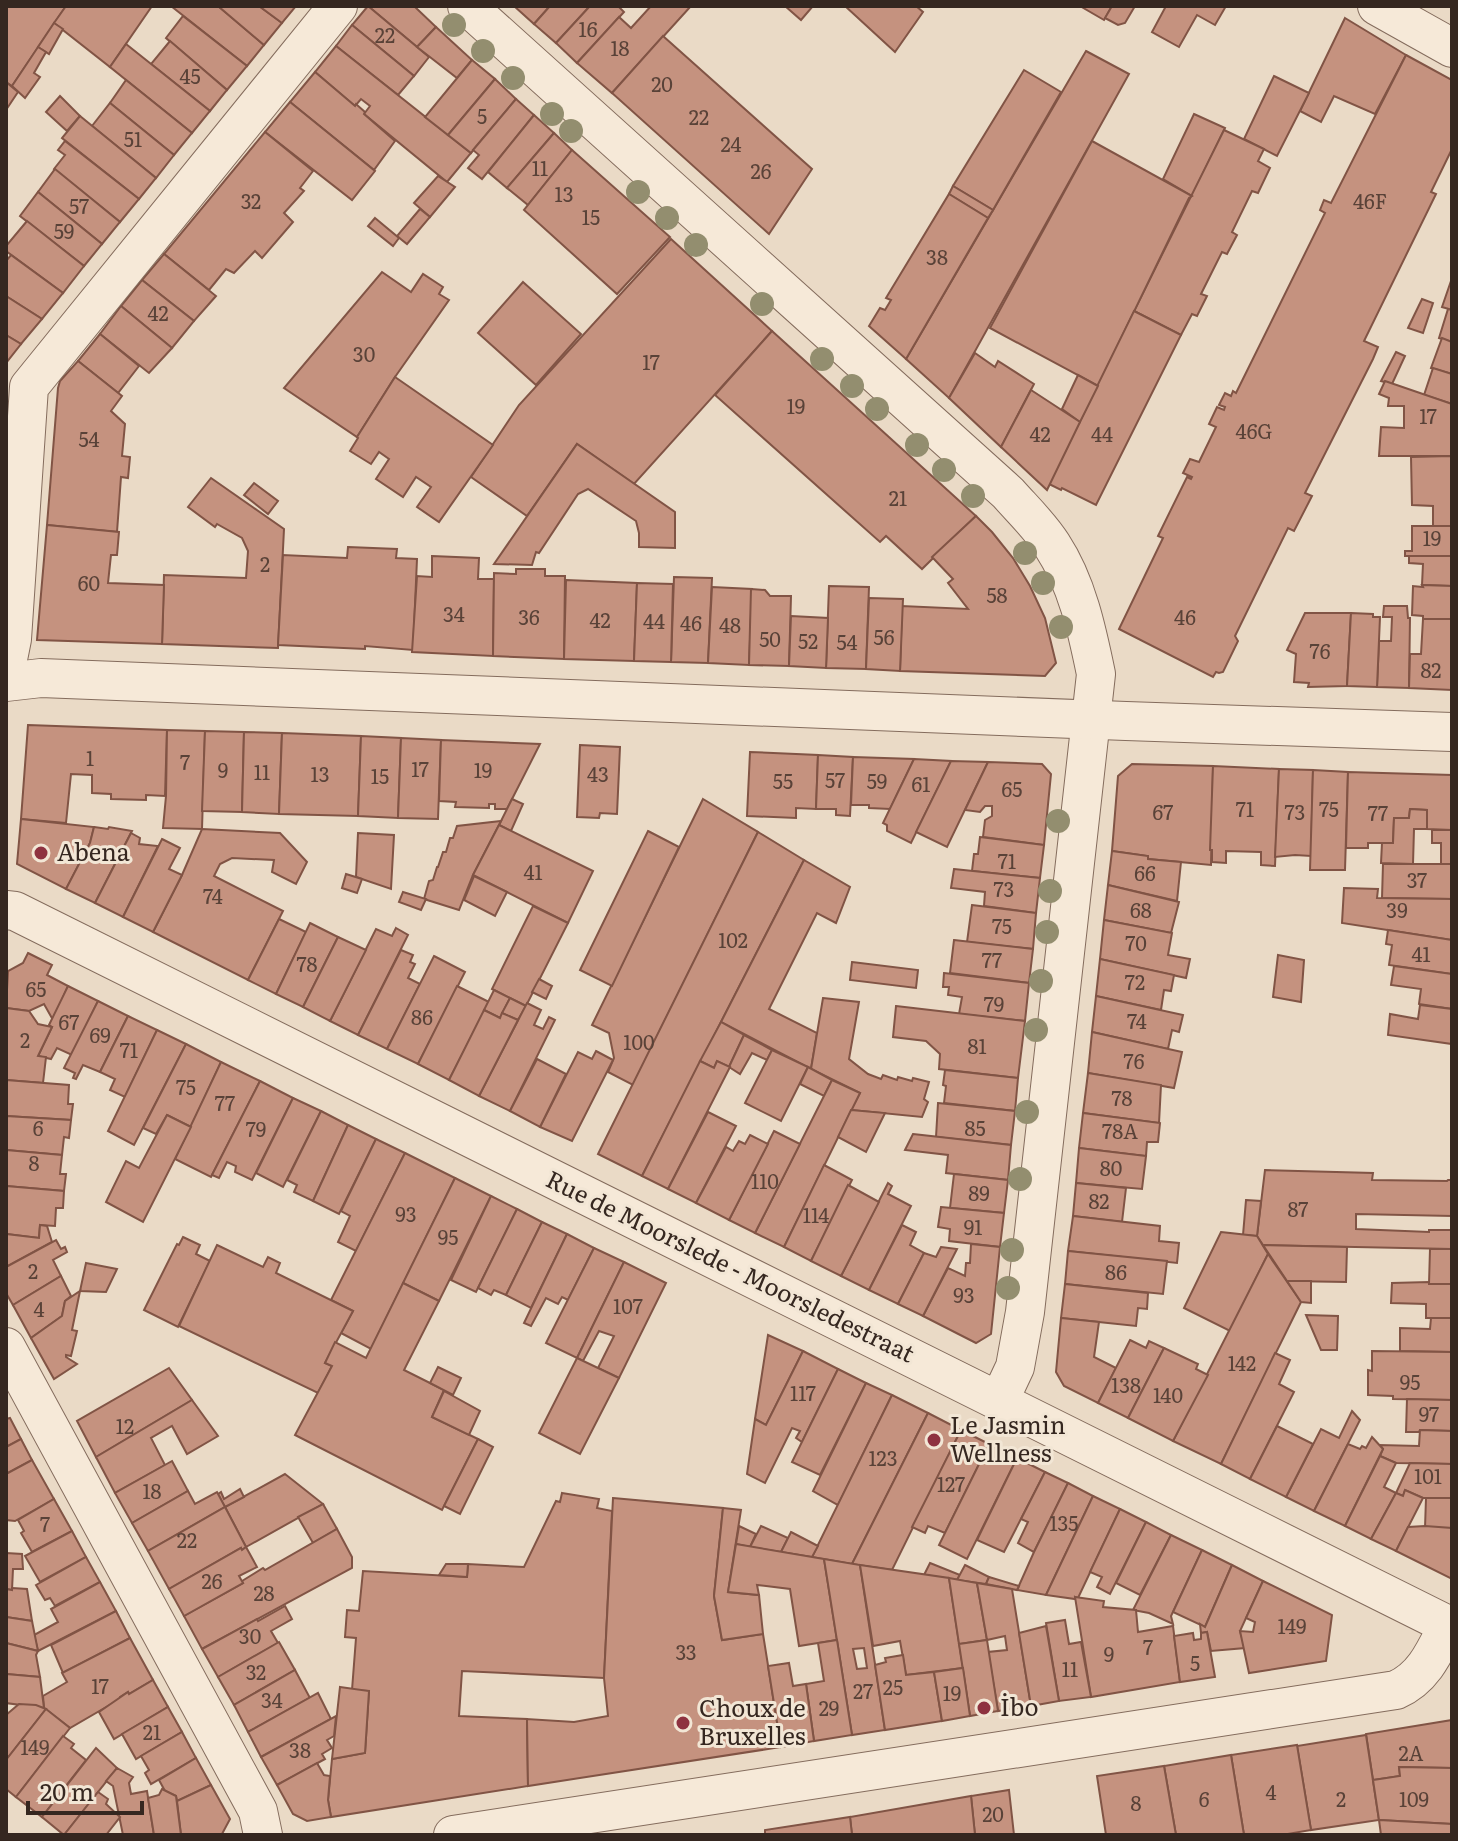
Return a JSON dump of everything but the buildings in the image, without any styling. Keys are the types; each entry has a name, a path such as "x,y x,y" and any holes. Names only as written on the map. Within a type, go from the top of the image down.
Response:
{"street":[{"path":"6,669 12,639 29,387 338,6"},
{"path":"467,6 1008,493 1052,544 1067,571 1089,636 1096,674 1025,1312 1015,1367 999,1401"},
{"path":"1377,6 1452,48"},
{"path":"6,682 41,678 1452,732"},
{"name":"Rue de Moorslede - Moorsledestraat","path":"6,910 15,911 58,932 1450,1626"},
{"path":"9,1360 258,1811 263,1835"},
{"path":"453,1835 1396,1690 1418,1676 1450,1626"}],"place":[{"name":"Abena","path":"41,853"},
{"name":"Le Jasmin Wellness","path":"934,1440"},
{"name":"İbo","path":"984,1708"},
{"name":"Choux de Bruxelles","path":"683,1723"}]}
